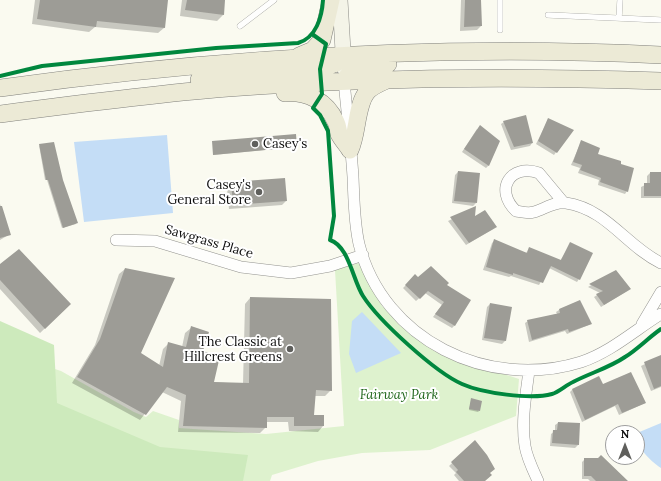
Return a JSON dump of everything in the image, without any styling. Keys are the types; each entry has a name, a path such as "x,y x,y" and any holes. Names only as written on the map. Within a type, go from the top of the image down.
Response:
{"main road":[{"path":"294,58 313,50 322,40 331,0"},
{"path":"0,88 146,70 343,54 543,51 661,54"},
{"path":"344,81 354,69 362,66 462,60 543,51"},
{"path":"46,108 93,94 241,74 320,69 339,62 343,54"},
{"path":"0,114 77,104 228,88 344,81 556,78 661,81"},
{"path":"77,104 119,106 301,93 310,96 326,106 336,122 339,134 350,150 355,140 364,97 374,86 389,80"}],"street":[{"path":"340,0 344,81 356,224 362,255 376,283 392,308 411,329 447,352 474,362 505,370 529,371 554,368 586,360 618,343 641,326 661,314"},
{"path":"564,203 539,173 524,171 516,172 509,179 506,190 506,198 516,211 534,212 564,203 593,211 615,227 648,256 661,262"},
{"name":"Sawgrass Place","path":"116,240 155,241 241,267 291,273 330,266 362,255"},
{"path":"641,326 661,292"},
{"path":"529,371 525,407 525,446 531,466 538,481"}],"lane":[{"path":"240,26 274,0"},
{"path":"500,0 500,30"},
{"path":"619,18 620,0"},
{"path":"548,15 661,20"}],"green space":[{"name":"Fairway Park","path":"359,263 382,306 434,351 519,379 516,416 430,450 362,453 318,461 272,475 270,481 0,481 0,351 61,371 134,412 146,417 153,411 179,420 179,428 266,434 344,426 335,270"},
{"path":"0,321 54,345 57,403 160,447 248,455 243,481 0,481"}],"water":[{"path":"167,135 173,213 84,222 74,142"},
{"path":"362,312 401,353 356,373 349,354 352,321"},
{"path":"661,423 661,468 645,454 645,430"}],"building":[{"path":"40,0 168,0 165,28 97,21 96,27 37,19"},
{"path":"187,0 225,0 224,15 185,10"},
{"path":"465,0 481,0 482,26 464,27"},
{"path":"526,115 533,143 514,147 503,121"},
{"path":"548,118 574,130 557,153 538,141"},
{"path":"480,125 500,141 489,166 464,149"},
{"name":"Casey's","path":"296,134 297,147 213,155 212,141"},
{"path":"581,140 600,148 598,154 621,161 621,164 634,168 628,192 600,182 601,178 580,170 582,165 573,162"},
{"path":"54,142 63,180 78,223 63,228 48,180 46,180 39,144"},
{"path":"458,171 480,173 477,203 454,201"},
{"path":"650,172 661,172 661,196 644,196 644,183 650,183"},
{"name":"Casey's General Store","path":"285,178 287,201 233,205 231,182"},
{"path":"0,206 2,206 11,235 0,238"},
{"path":"476,206 475,216 485,210 497,227 469,243 450,217"},
{"path":"494,239 527,253 529,247 561,260 570,242 593,253 580,280 551,266 543,283 513,273 513,275 486,267"},
{"path":"19,249 71,304 45,329 0,280 0,264"},
{"path":"431,266 449,283 447,285 471,300 455,326 435,314 444,302 428,291 420,299 405,285 415,274 418,277"},
{"name":"The Classic at Hillcrest Greens","path":"125,268 175,278 141,353 163,367 168,342 186,347 191,326 209,332 203,351 220,356 214,382 249,383 250,297 331,299 332,391 316,390 314,415 324,415 324,426 294,426 294,417 267,417 267,428 183,426 186,395 167,387 146,415 77,377 100,339"},
{"path":"616,270 631,289 604,305 596,294 603,291 589,284"},
{"path":"580,300 592,324 569,332 568,329 532,340 527,320 560,313 559,309"},
{"path":"490,303 512,307 506,341 484,338"},
{"path":"661,355 661,386 654,389 644,362"},
{"path":"631,372 646,403 622,413 618,404 585,420 572,389 599,376 603,384"},
{"path":"471,398 482,401 480,411 469,409"},
{"path":"558,422 580,423 579,445 552,443 553,430 557,430"},
{"path":"475,440 487,455 495,469 490,473 492,475 485,481 464,481 456,472 458,470 451,462"},
{"path":"601,455 605,459 605,465 611,465 628,481 596,481 591,476 584,476 584,458 598,458"}],"cycle path":[{"path":"0,76 42,66 216,48 298,43 309,37 314,32 321,13 323,0"},
{"path":"312,34 326,44 320,69 322,94 313,108 320,115 328,131 334,216 330,240 342,249 350,265 359,290 363,296 381,319 408,345 437,369 462,384 507,395 543,396 555,393 570,383 619,361 661,329"}],"place":[{"name":"Casey's","path":"255,144"},
{"name":"Casey's General Store","path":"259,192"},
{"name":"The Classic at Hillcrest Greens","path":"290,349"}]}
